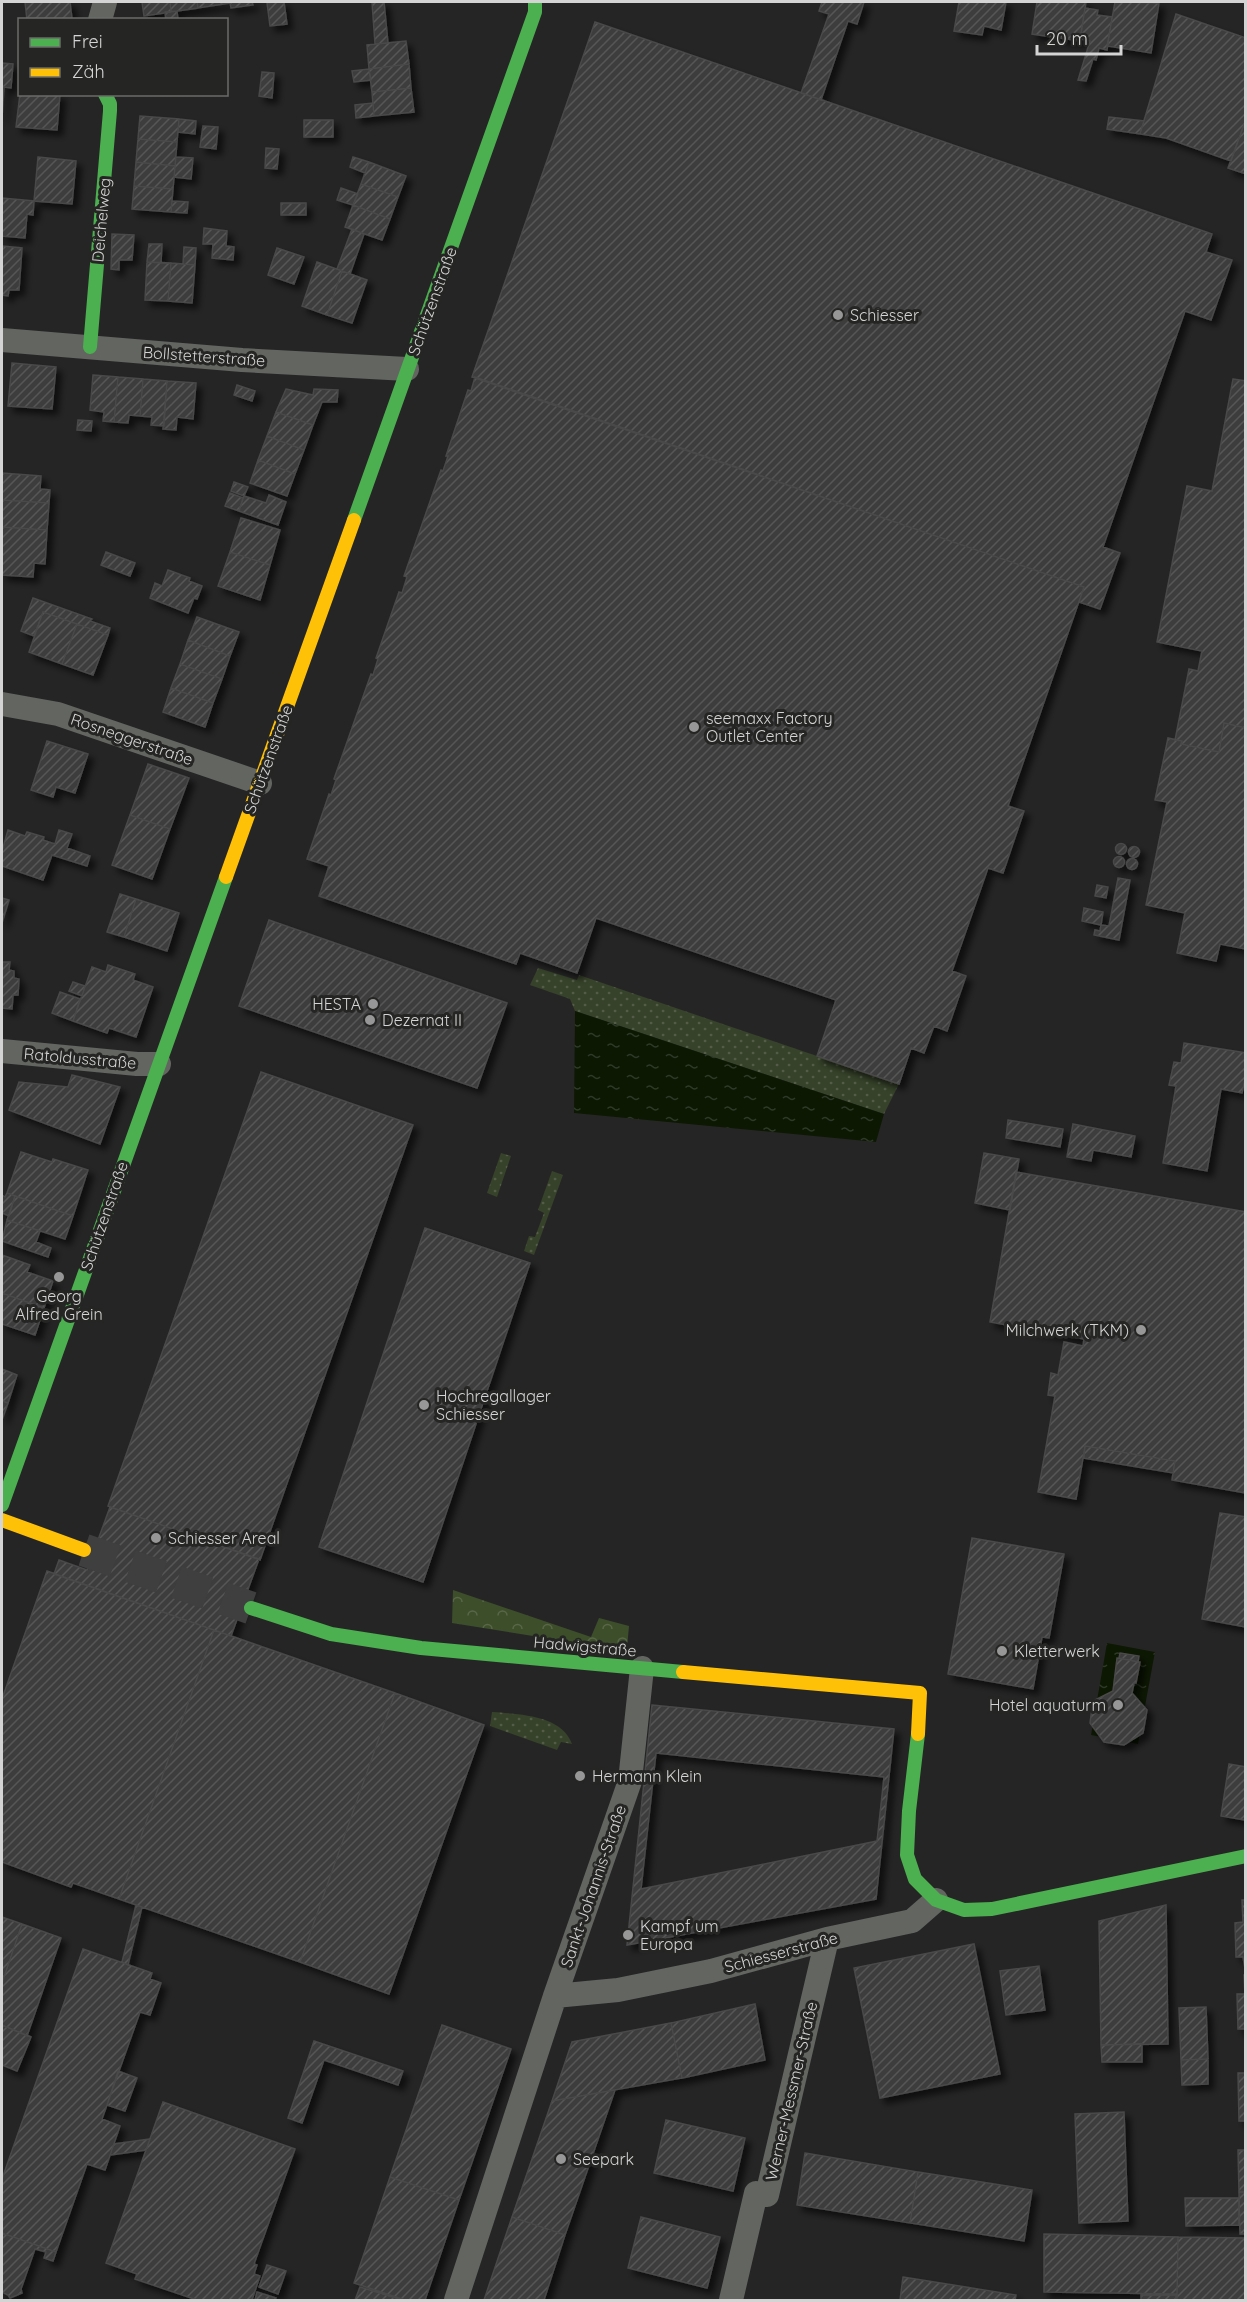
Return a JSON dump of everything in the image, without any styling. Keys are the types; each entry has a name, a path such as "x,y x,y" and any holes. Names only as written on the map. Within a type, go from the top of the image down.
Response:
{"street":[{"path":"101,18 105,2"},
{"name":"Schützenstraße","path":"2,1505 538,5"},
{"name":"Deichelweg","path":"90,347 110,111 110,104 106,96"},
{"name":"Bollstetterstraße","path":"2,340 242,360 407,369"},
{"name":"Rosneggerstraße","path":"2,704 58,714 260,783"},
{"name":"Ratoldusstraße","path":"2,1051 137,1064 159,1064"},
{"path":"2,1520 84,1550"},
{"name":"Hadwigstraße","path":"251,1608 300,1626 364,1641 920,1693 907,1855 915,1879 936,1900"},
{"name":"Sankt-Johannis-Straße","path":"456,2301 555,1996 630,1781 642,1668"},
{"path":"936,1900 964,1910 992,1909 1245,1856"},
{"name":"Schiesserstraße","path":"618,1990 711,1971 827,1939 912,1921 936,1900"},
{"name":"Werner-Messmer-Straße","path":"731,2301 756,2193 767,2195 827,1939"},
{"name":"Sankt-Johannis-Straße","path":"555,1996 618,1990"}],"shaded area":[{"path":"538,968 577,980 579,975 899,1084 884,1114 575,1011 570,999 530,985"},
{"path":"501,1153 511,1156 497,1197 487,1193"},
{"path":"552,1171 563,1175 534,1255 524,1251 529,1236 535,1237 544,1213 538,1210"},
{"path":"492,1712 527,1715 549,1722 567,1734 572,1744 561,1742 557,1750 490,1726"}],"green space":[{"path":"453,1590 591,1637 599,1618 629,1626 627,1648 583,1644 452,1623"}],"water":[{"path":"575,1011 884,1114 876,1142 574,1113"},
{"path":"1107,1643 1155,1652 1138,1744 1091,1735","holes":["1121,1653 1139,1656 1138,1662 1140,1662 1132,1693 1111,1699 1117,1658"]}],"building":[{"path":"25,2 70,2 72,18 27,18"},
{"path":"142,2 170,2 171,12 144,16"},
{"path":"170,2 197,2 198,8 171,12"},
{"path":"197,2 230,2 230,3 198,8"},
{"path":"230,2 252,2 253,5 231,8"},
{"path":"284,2 287,24 270,26 267,3"},
{"path":"372,2 384,2 388,43 375,44"},
{"path":"822,2 864,2 857,24 848,21 821,100 801,93 829,14 819,11"},
{"path":"959,2 1006,2 1001,30 984,26 982,35 954,31"},
{"path":"1037,2 1086,2 1080,41 1032,34"},
{"path":"1115,2 1159,3 1151,53 1107,46"},
{"path":"1085,8 1098,10 1097,15 1112,17 1107,50 1099,48 1086,81 1078,80 1090,41 1080,39"},
{"path":"177,11 178,18 166,18 165,12"},
{"path":"1176,14 1246,38 1246,119 1231,161 1166,138 1140,134"},
{"name":"Schiesser","path":"595,22 1212,234 1206,252 1232,260 1211,320 1185,311 1103,547 1120,553 1100,609 1079,602 1084,587 472,377"},
{"path":"406,41 409,64 369,69 367,45"},
{"path":"2,63 13,64 11,88 4,87 2,118"},
{"path":"409,64 411,88 372,92 369,69"},
{"path":"369,69 371,80 354,82 352,71"},
{"path":"262,72 274,73 272,98 259,96"},
{"path":"411,88 414,112 374,116 372,92"},
{"path":"20,96 60,96 57,130 16,127"},
{"path":"373,103 374,116 356,118 355,105"},
{"path":"140,116 179,119 177,142 138,139"},
{"path":"1109,117 1144,121 1140,134 1107,129"},
{"path":"179,119 196,121 195,134 178,132"},
{"path":"1246,119 1246,174 1228,168"},
{"path":"304,120 333,120 333,137 304,137"},
{"path":"203,126 218,127 216,149 200,147"},
{"path":"138,139 177,142 175,166 136,162"},
{"path":"266,148 279,149 277,169 265,168"},
{"path":"38,157 76,161 72,204 34,201"},
{"path":"176,157 193,158 191,179 174,177"},
{"path":"353,157 369,162 365,173 350,167"},
{"path":"136,162 175,166 173,189 134,186"},
{"path":"369,162 406,176 398,197 361,184"},
{"path":"361,184 398,197 390,219 353,205"},
{"path":"134,186 173,189 171,212 132,209"},
{"path":"341,188 358,194 353,205 337,200"},
{"path":"2,198 34,201 33,215 27,214 25,238 2,236"},
{"path":"172,201 188,202 187,213 171,212"},
{"path":"281,203 306,203 306,215 281,215"},
{"path":"353,205 390,219 382,240 345,227"},
{"path":"204,228 227,231 226,246 234,247 233,260 212,258 213,244 203,244"},
{"path":"352,229 364,234 350,274 337,269"},
{"path":"112,234 134,235 132,260 119,260 119,270 111,269"},
{"path":"149,244 162,244 161,263 147,262"},
{"path":"2,246 22,248 19,290 9,290 8,296 2,295"},
{"path":"184,247 196,248 195,265 183,264"},
{"path":"277,248 304,257 294,284 268,275"},
{"path":"147,262 171,263 168,301 145,300"},
{"path":"317,262 342,271 327,315 302,306"},
{"path":"171,263 195,265 192,303 168,301"},
{"path":"342,271 367,280 352,323 327,315"},
{"path":"12,363 56,367 52,409 8,406"},
{"path":"93,375 118,377 114,422 103,421 104,412 90,410"},
{"path":"118,377 143,379 140,416 129,415 128,423 114,422"},
{"name":"seemaxx Factory Outlet Center","path":"475,377 1084,587 1008,806 1024,811 1003,873 988,868 952,971 966,976 947,1031 934,1026 924,1053 911,1048 899,1084 817,1056 836,1000 596,918 577,973 520,953 516,964 319,896 329,866 307,859 371,674 373,675 378,659 376,658 399,592 402,593 407,577 404,576 441,470 443,471 468,390 471,391"},
{"path":"143,379 167,381 164,426 151,425 152,417 140,416"},
{"path":"1233,379 1246,381 1246,728 1224,723 1219,752 1181,744 1182,741 1175,740 1189,669 1198,671 1202,651 1157,642 1187,486 1212,491"},
{"path":"167,381 196,383 193,419 177,417 176,430 163,429"},
{"path":"237,385 255,391 252,401 234,395"},
{"path":"286,389 313,395 314,389 338,390 337,402 322,402 313,425 276,412"},
{"path":"276,412 313,425 304,450 267,436"},
{"path":"78,420 92,421 91,431 77,430"},
{"path":"267,436 304,450 295,474 258,460"},
{"path":"258,460 295,474 287,496 250,483"},
{"path":"2,473 41,476 40,489 50,490 49,503 2,500"},
{"path":"234,482 248,487 244,496 231,491"},
{"path":"230,493 243,498 239,511 225,506"},
{"path":"269,495 286,502 278,525 239,511 244,496 266,503"},
{"path":"2,500 49,503 47,530 2,527"},
{"path":"241,518 280,530 270,565 230,552"},
{"path":"2,527 47,530 45,564 34,563 33,577 2,575"},
{"path":"106,552 135,563 130,576 101,565"},
{"path":"230,552 270,565 260,600 218,586"},
{"path":"168,570 190,578 189,581 202,586 188,613 150,598 155,583 162,586"},
{"path":"33,598 92,619 90,621 110,628 108,635 43,612 34,636 21,631"},
{"path":"43,612 77,624 62,664 29,652"},
{"path":"197,617 239,632 230,656 188,640"},
{"path":"77,624 108,635 93,675 62,664"},
{"path":"188,640 230,656 222,679 180,664"},
{"path":"180,664 222,679 213,703 171,688"},
{"path":"171,688 213,703 205,727 163,712"},
{"path":"1224,723 1246,728 1246,949 1220,944 1216,961 1177,953 1185,913 1146,905 1167,802 1155,800 1168,738 1182,741 1181,744 1219,752"},
{"path":"47,741 88,754 75,793 56,787 53,797 31,790"},
{"path":"148,764 189,778 170,829 130,815"},
{"path":"130,815 170,829 152,879 112,865"},
{"path":"8,830 25,836 27,832 44,837 43,840 55,844 59,830 72,834 67,848 90,856 87,866 52,855 43,880 2,866 2,851"},
{"path":"1121,844 1125,845 1125,853 1121,854 1117,853 1116,849 1117,845"},
{"path":"1134,847 1138,848 1138,856 1134,857 1130,856 1129,852 1130,848"},
{"path":"1119,857 1123,858 1123,866 1119,867 1115,866 1114,862 1115,858"},
{"path":"1132,859 1136,860 1136,868 1132,869 1128,868 1127,864 1128,860"},
{"path":"1118,878 1130,880 1119,940 1094,935 1095,930 1100,931 1101,925 1109,926"},
{"path":"1097,885 1108,887 1106,898 1095,896"},
{"path":"120,894 136,899 124,937 107,932"},
{"path":"2,898 9,900 2,923"},
{"path":"136,899 179,913 167,951 124,937"},
{"path":"1084,908 1103,912 1101,925 1082,921"},
{"name":"HESTA","path":"269,920 507,1003 477,1088 239,1006"},
{"path":"2,962 10,962 9,970 14,971 14,978 19,979 18,995 13,995 12,1009 2,1008"},
{"path":"108,965 135,974 133,980 153,987 136,1037 109,1028 107,1033 73,1021 92,967 106,972"},
{"path":"73,982 85,986 82,996 69,991"},
{"path":"60,992 80,999 73,1021 52,1013"},
{"path":"1184,1043 1246,1053 1246,1075 1242,1093 1221,1089 1207,1171 1163,1163 1176,1086 1169,1085 1174,1062 1181,1063"},
{"path":"261,1072 413,1125 260,1560 108,1506"},
{"path":"72,1075 120,1087 100,1144 9,1110 19,1082 68,1087"},
{"path":"1008,1120 1063,1129 1060,1147 1006,1138"},
{"path":"1073,1124 1135,1136 1131,1157 1093,1150 1091,1161 1067,1157"},
{"path":"21,1152 88,1170 73,1216 7,1193"},
{"path":"984,1153 1019,1159 1010,1210 975,1203"},
{"name":"Milchwerk (TKM)","path":"1016,1172 1246,1212 1246,1493 1172,1480 1175,1461 1085,1446 1076,1499 1038,1492 1055,1396 1048,1395 1051,1373 1058,1375 1064,1342 1083,1346 1084,1339 990,1322"},
{"path":"7,1193 15,1196 9,1216 2,1213 2,1195 5,1197"},
{"path":"15,1196 73,1216 65,1239 7,1220"},
{"path":"7,1220 40,1231 36,1242 51,1248 48,1257 2,1241"},
{"name":"Hochregallager Schiesser","path":"425,1228 530,1263 423,1582 319,1547"},
{"path":"2,1255 30,1265 27,1272 53,1281 44,1308 2,1293"},
{"path":"2,1293 44,1308 35,1335 2,1324"},
{"path":"2,1369 17,1375 8,1403 2,1401"},
{"path":"2,1401 8,1403 2,1420"},
{"path":"1085,1446 1175,1461 1173,1473 1084,1458"},
{"path":"110,1507 259,1559 231,1636 54,1574 59,1560 87,1570"},
{"path":"1220,1513 1246,1517 1246,1627 1202,1619"},
{"path":"972,1538 1064,1554 1049,1638 1042,1637 1033,1689 948,1674"},
{"path":"47,1571 214,1630 119,1899 73,1883 71,1887 2,1862 2,1699"},
{"path":"214,1630 395,1693 300,1962 119,1899"},
{"path":"1120,1653 1139,1656 1138,1662 1119,1658"},
{"name":"Hotel aquaturm","path":"1117,1658 1140,1662 1132,1693 1147,1710 1143,1733 1124,1745 1104,1742 1090,1723 1093,1701 1113,1691"},
{"path":"395,1693 484,1725 389,1994 300,1962"},
{"path":"652,1705 894,1729 876,1899 627,1945","holes":["656,1753 884,1777 877,1841 641,1889"]},
{"path":"1229,1764 1246,1767 1245,1820 1221,1816"},
{"path":"1242,1900 1246,1900 1246,1975 1243,1957 1236,1957 1235,1923 1243,1922"},
{"path":"136,1905 142,1907 128,1965 122,1962"},
{"path":"1166,1905 1168,2044 1101,2045 1099,1921"},
{"path":"2,1917 22,1924 2,1983"},
{"path":"22,1924 61,1938 27,2036 2,2025 2,1983"},
{"path":"974,1944 1000,2074 880,2098 854,1968"},
{"path":"83,1949 152,1973 150,1979 161,1983 150,2015 140,2012 102,2119 120,2126 105,2170 87,2164 56,2252 2,2233 2,2179"},
{"path":"1039,1966 1045,2010 1006,2015 1000,1971"},
{"path":"1244,1975 1246,1975 1246,2038 1245,2029 1238,2029 1237,1994 1245,1994"},
{"path":"755,2004 765,2060 682,2078 671,2023"},
{"path":"1206,2007 1208,2059 1181,2060 1179,2008"},
{"path":"671,2023 682,2078 552,2101 572,2042"},
{"path":"2,2025 31,2037 17,2071 2,2065"},
{"path":"442,2025 511,2049 459,2200 390,2177"},
{"path":"314,2041 403,2071 398,2085 324,2060 302,2123 288,2118"},
{"path":"1142,2044 1142,2062 1102,2062 1101,2045"},
{"path":"1208,2059 1208,2084 1182,2085 1181,2060"},
{"path":"118,2071 137,2078 125,2111 107,2105"},
{"path":"1238,2073 1246,2073 1246,2121 1239,2121"},
{"name":"Seepark","path":"615,2090 565,2235 512,2217 552,2101"},
{"path":"163,2102 295,2149 254,2264 257,2265 254,2274 260,2276 252,2300 197,2300 135,2279 137,2274 106,2263"},
{"path":"1124,2112 1128,2221 1079,2223 1075,2114"},
{"name":"Seepark","path":"666,2120 745,2138 733,2191 654,2173"},
{"path":"150,2139 146,2150 110,2155 114,2144"},
{"path":"1238,2150 1246,2150 1246,2192 1239,2192"},
{"path":"805,2153 918,2172 910,2223 797,2205"},
{"path":"918,2172 1032,2190 1024,2241 910,2223"},
{"path":"390,2177 459,2200 425,2300 405,2300 354,2283"},
{"path":"1239,2192 1246,2192 1246,2234 1240,2234"},
{"path":"1185,2198 1239,2198 1239,2225 1186,2226"},
{"path":"512,2217 565,2235 544,2300 484,2300"},
{"name":"Seepark","path":"641,2217 720,2237 707,2288 628,2268"},
{"path":"2,2233 56,2252 53,2261 44,2258 46,2252 35,2249 21,2289 22,2293 10,2298 2,2292"},
{"path":"1044,2234 1178,2237 1177,2294 1044,2292"},
{"path":"1178,2237 1246,2238 1246,2300 1177,2300"},
{"path":"267,2265 286,2271 278,2294 259,2287"},
{"path":"903,2277 1016,2295 1015,2300 900,2300"},
{"path":"360,2287 402,2300 355,2300"},
{"path":"257,2292 276,2298 275,2300 255,2300"},
{"path":"1141,2295 1176,2295 1176,2300 1141,2300"}],"tunnel":[{"path":"84,1550 251,1608"}],"traffic: fast":[{"path":"354,520 535,12 535,2"},
{"path":"90,347 110,111 110,104 106,96"},
{"path":"2,1505 226,877"},
{"path":"251,1608 331,1634 421,1648 683,1672"},
{"path":"918,1734 909,1811 907,1855 915,1879 936,1900 964,1910 992,1909 1246,1856"}],"traffic: slow":[{"path":"226,877 354,520"},
{"path":"2,1520 84,1550"},
{"path":"683,1672 920,1693 918,1734"}],"place":[{"name":"Schiesser","path":"838,315"},
{"name":"seemaxx Factory Outlet Center","path":"694,727"},
{"name":"HESTA","path":"373,1004"},
{"name":"Dezernat II","path":"370,1020"},
{"name":"Georg Alfred Grein","path":"59,1277"},
{"name":"Milchwerk (TKM)","path":"1141,1330"},
{"name":"Hochregallager Schiesser","path":"424,1405"},
{"name":"Schiesser Areal","path":"156,1538"},
{"name":"Kletterwerk","path":"1002,1651"},
{"name":"Hotel aquaturm","path":"1118,1705"},
{"name":"Hermann Klein","path":"580,1776"},
{"name":"Kampf um Europa","path":"628,1935"},
{"name":"Seepark","path":"561,2159"}]}
